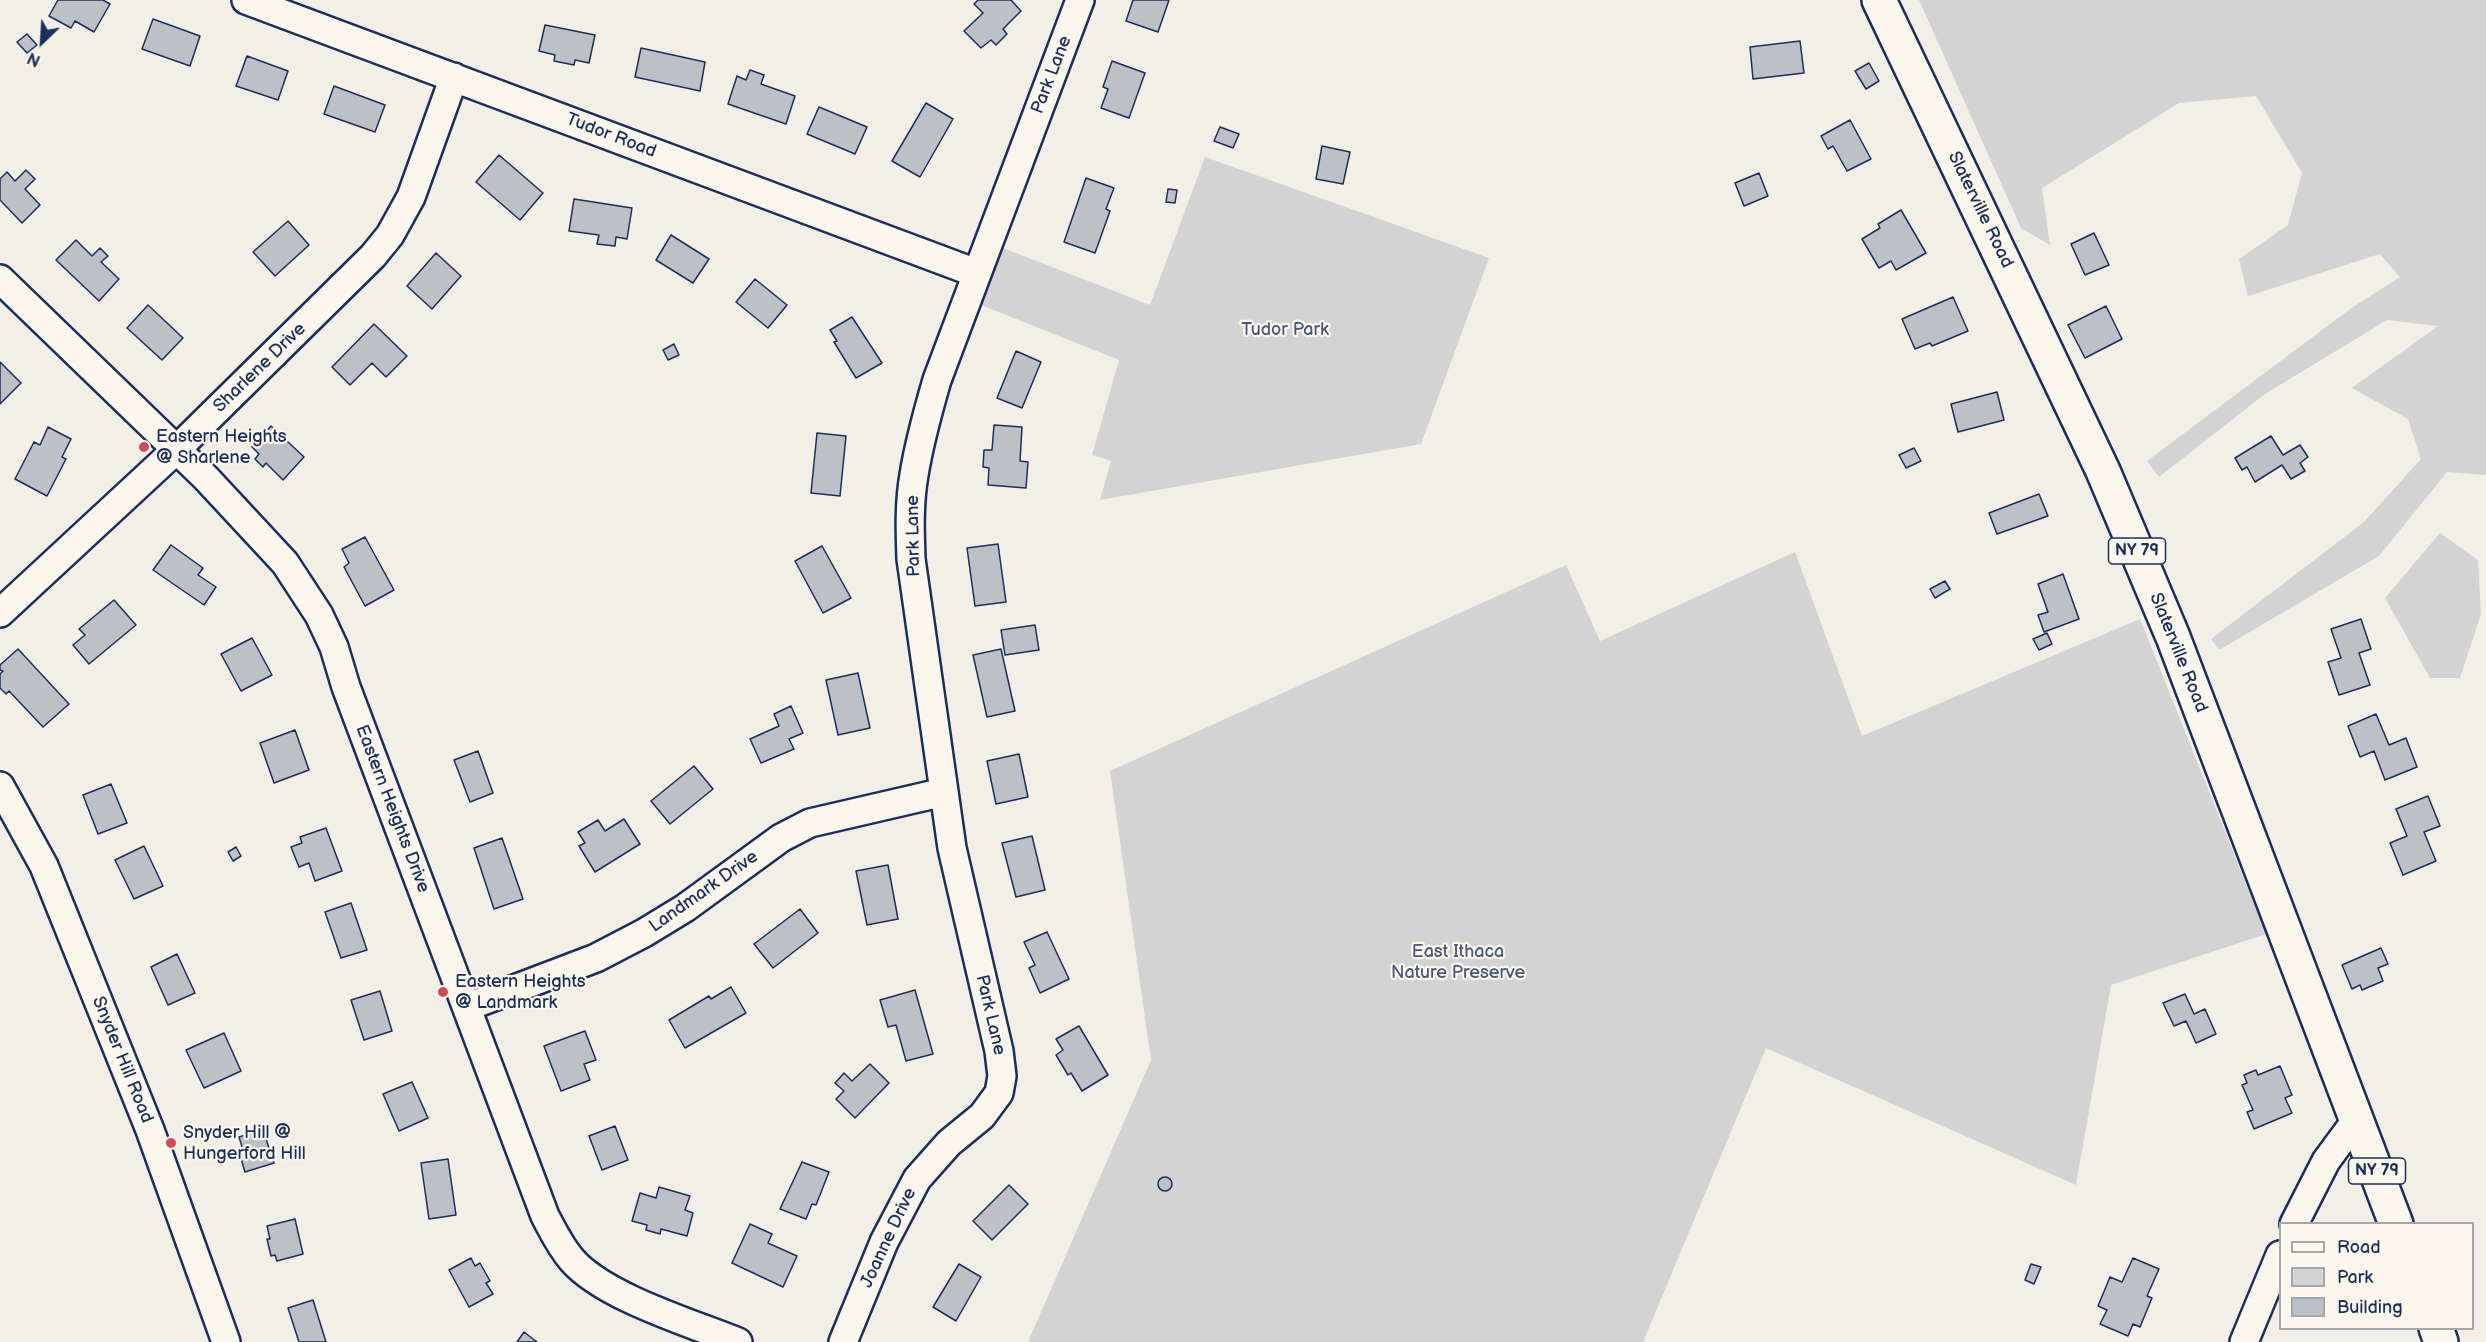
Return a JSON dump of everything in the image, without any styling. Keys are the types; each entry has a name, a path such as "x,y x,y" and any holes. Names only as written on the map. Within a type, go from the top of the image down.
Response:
{"highway":[{"name":"Slaterville Road","path":"1879,0 2103,471 2173,637 2395,1222"}],"street":[{"name":"Tudor Road","path":"246,0 976,273"},
{"name":"Park Lane","path":"999,1093 1002,1076 999,1051 952,848 911,559 910,518 913,477 921,436 937,380 1080,0"},
{"name":"Sharlene Drive","path":"0,613 177,449 350,280 390,235 411,197 454,77"},
{"name":"Eastern Heights Drive","path":"0,279 177,449 285,563 319,615 334,647 346,687 545,1216 558,1242 573,1261 594,1279 617,1293 738,1342"},
{"name":"Snyder Hill Road","path":"0,786 49,877 150,1130 226,1342"},
{"name":"Landmark Drive","path":"467,1006 596,958 644,933 685,908 781,838 810,823 944,792"},
{"name":"Joanne Drive","path":"843,1342 884,1242 917,1179 949,1143 982,1116 999,1093"},
{"path":"2295,1222 2326,1161 2357,1119"},
{"path":"2244,1342 2279,1257"}],"green space":[{"path":"1919,0 2486,0 2486,475 2447,472 2379,556 2219,650 2211,639 2364,522 2421,459 2408,419 2352,388 2438,326 2387,320 2265,394 2159,477 2147,461 2350,309 2400,277 2380,254 2248,296 2239,259 2288,225 2302,173 2256,96 2179,103 2042,188 2050,245 2021,228"},
{"name":"Tudor Park","path":"1205,157 1489,258 1421,444 1100,500 1111,461 1092,455 1119,360 981,305 1003,248 1150,305"},
{"path":"2440,533 2478,560 2481,614 2460,678 2430,678 2385,598"},
{"name":"East Ithaca Nature Preserve","path":"1795,552 1862,736 2140,619 2266,934 2111,985 2076,1185 1766,1048 1643,1342 1028,1342 1151,1060 1110,771 1566,565 1600,641"}],"building":[{"path":"58,0 103,0 110,4 94,32 75,21 71,28 49,16"},
{"path":"978,0 1011,0 1021,11 1003,29 1007,34 996,45 991,40 981,48 964,31 983,13 974,4"},
{"path":"1133,0 1169,0 1158,32 1126,21"},
{"path":"153,19 200,36 190,66 142,49"},
{"path":"545,25 595,35 589,63 575,60 574,65 554,61 555,55 539,51"},
{"path":"27,34 37,45 27,53 17,42"},
{"path":"1800,41 1804,73 1753,79 1750,47"},
{"path":"641,48 705,62 700,91 635,77"},
{"path":"247,56 288,71 278,100 236,86"},
{"path":"1112,61 1145,73 1129,118 1101,108 1108,89 1103,87"},
{"path":"1869,63 1879,81 1866,89 1855,71"},
{"path":"750,70 764,75 761,84 795,96 786,124 728,104 737,76 746,80"},
{"path":"334,86 385,105 375,132 324,114"},
{"path":"926,103 953,119 920,177 892,161"},
{"path":"819,107 867,127 855,154 807,134"},
{"path":"1850,120 1871,159 1847,171 1833,146 1828,149 1821,136"},
{"path":"1220,127 1239,134 1233,148 1214,141"},
{"path":"1322,146 1350,152 1343,184 1316,179"},
{"path":"499,155 543,193 520,220 476,182"},
{"path":"26,170 35,179 25,189 40,205 22,223 0,200 0,179 7,172 15,181"},
{"path":"1759,173 1768,196 1744,206 1735,183"},
{"path":"1086,178 1114,188 1106,209 1110,211 1095,253 1064,242"},
{"path":"1168,189 1177,190 1175,203 1166,202"},
{"path":"574,199 632,208 627,239 616,237 615,246 597,244 599,235 569,231"},
{"path":"1901,210 1926,253 1896,270 1891,261 1879,268 1862,239 1880,228 1878,224"},
{"path":"288,221 309,245 275,276 253,252"},
{"path":"2094,233 2109,265 2085,275 2071,244"},
{"path":"671,235 709,259 693,283 656,260"},
{"path":"76,240 92,256 100,248 108,256 101,262 119,279 99,301 56,260"},
{"path":"436,253 461,276 432,309 407,286"},
{"path":"755,279 787,305 768,328 736,302"},
{"path":"1953,297 1968,331 1932,346 1930,343 1915,349 1902,319"},
{"path":"148,305 183,338 162,360 127,328"},
{"path":"2106,306 2122,339 2085,358 2068,325"},
{"path":"852,317 882,363 856,378 834,342 837,341 830,330"},
{"path":"374,324 407,356 386,377 372,363 350,385 332,367"},
{"path":"674,344 679,355 668,360 663,350"},
{"path":"1016,351 1041,362 1022,408 997,398"},
{"path":"0,362 21,383 0,404"},
{"path":"1997,392 2004,420 1958,432 1951,404"},
{"path":"994,425 1022,427 1020,461 1028,462 1026,488 988,485 989,468 983,467 984,450 992,450"},
{"path":"271,426 304,457 283,480 266,463 263,467 255,459 259,454 252,447"},
{"path":"48,427 71,439 62,457 66,459 47,496 15,479 34,442 40,445"},
{"path":"817,433 846,436 840,496 811,493"},
{"path":"2271,436 2283,455 2300,445 2308,457 2300,463 2305,471 2291,479 2282,465 2255,482 2247,467 2242,470 2235,458"},
{"path":"1914,448 1921,461 1906,468 1899,455"},
{"path":"2039,494 2048,516 1997,534 1989,513"},
{"path":"365,537 394,590 365,606 344,567 349,563 342,549"},
{"path":"998,544 1006,602 975,606 967,548"},
{"path":"171,545 203,568 198,575 216,587 204,605 153,570"},
{"path":"822,546 851,598 823,613 795,561"},
{"path":"2063,574 2079,619 2044,632 2038,615 2048,612 2038,584"},
{"path":"1945,581 1950,589 1935,598 1930,589"},
{"path":"114,600 136,625 89,664 73,645 85,635 79,629"},
{"path":"2361,619 2371,649 2359,653 2370,685 2339,695 2328,662 2341,658 2331,629"},
{"path":"1035,625 1039,650 1005,655 1001,630"},
{"path":"2047,633 2052,644 2039,650 2033,639"},
{"path":"252,638 272,675 241,691 221,654"},
{"path":"18,649 69,704 43,727 9,691 6,694 0,688 0,674 3,671 0,670 0,665"},
{"path":"1001,649 1015,711 987,717 973,655"},
{"path":"858,673 870,728 838,735 826,680"},
{"path":"791,706 803,733 789,739 794,749 761,763 750,739 779,726 774,714"},
{"path":"2376,714 2389,745 2406,738 2417,767 2385,780 2374,751 2360,757 2348,726"},
{"path":"295,730 309,770 274,783 260,743"},
{"path":"478,751 493,793 470,802 454,760"},
{"path":"1019,754 1028,797 996,804 987,761"},
{"path":"694,766 713,789 670,824 651,801"},
{"path":"111,784 127,823 98,834 83,795"},
{"path":"2428,796 2440,826 2424,832 2436,861 2403,875 2390,843 2407,836 2396,809"},
{"path":"624,819 640,844 595,872 579,846 585,843 578,832 598,820 605,831"},
{"path":"326,828 342,871 315,881 309,863 299,867 291,847 302,843 300,837"},
{"path":"1032,836 1045,890 1016,897 1002,843"},
{"path":"502,838 523,899 494,909 474,848"},
{"path":"144,846 163,886 134,899 115,860"},
{"path":"236,847 241,856 233,861 228,852"},
{"path":"888,865 898,919 867,925 856,871"},
{"path":"351,903 367,950 341,958 325,912"},
{"path":"800,909 818,933 773,968 754,944"},
{"path":"1047,932 1069,979 1040,993 1029,968 1035,965 1024,942"},
{"path":"2381,948 2388,964 2378,968 2383,981 2362,990 2360,985 2352,989 2342,965"},
{"path":"177,954 195,993 168,1005 151,967"},
{"path":"731,987 746,1013 685,1048 669,1020 709,996 711,999"},
{"path":"915,990 933,1054 906,1061 896,1025 888,1027 880,1000"},
{"path":"380,991 392,1031 364,1040 351,1000"},
{"path":"2185,994 2194,1014 2205,1009 2216,1034 2196,1043 2186,1021 2174,1026 2163,1003"},
{"path":"1079,1026 1108,1075 1082,1091 1071,1073 1068,1075 1056,1055 1063,1050 1056,1039"},
{"path":"585,1031 596,1060 584,1064 590,1080 561,1091 544,1046"},
{"path":"224,1033 241,1071 204,1088 186,1050"},
{"path":"870,1064 889,1083 855,1118 836,1099 844,1091 835,1083 844,1073 852,1081"},
{"path":"2280,1066 2292,1095 2285,1098 2292,1113 2254,1129 2247,1112 2253,1110 2242,1085 2247,1083 2244,1075 2256,1070 2258,1075"},
{"path":"412,1082 428,1118 399,1131 383,1094"},
{"path":"615,1126 628,1160 602,1170 589,1136"},
{"path":"263,1130 274,1163 245,1172 239,1152 243,1150 239,1137"},
{"path":"448,1159 456,1215 429,1219 421,1163"},
{"path":"802,1162 829,1172 816,1205 812,1204 806,1219 780,1209"},
{"path":"1165,1177 1170,1179 1172,1184 1170,1189 1165,1191 1160,1189 1158,1184 1160,1179"},
{"path":"1009,1185 1028,1204 992,1240 973,1221"},
{"path":"659,1187 690,1196 685,1210 693,1213 687,1236 661,1229 660,1234 646,1230 647,1225 632,1221 640,1193 656,1198"},
{"path":"295,1219 303,1254 277,1261 275,1255 271,1256 267,1226"},
{"path":"750,1224 772,1234 768,1243 797,1256 783,1287 732,1263"},
{"path":"471,1258 475,1266 480,1263 490,1281 486,1283 493,1294 469,1307 449,1270"},
{"path":"2133,1258 2159,1269 2147,1296 2152,1298 2140,1327 2133,1324 2128,1336 2100,1324 2107,1310 2098,1306 2110,1277 2122,1282"},
{"path":"959,1264 981,1277 956,1321 933,1307"},
{"path":"2031,1264 2041,1267 2034,1284 2025,1280"},
{"path":"313,1300 326,1342 299,1342 288,1308"},
{"path":"524,1332 537,1342 517,1342"}],"place":[{"name":"Eastern Heights @ Sharlene","path":"144,447"},
{"name":"Eastern Heights @ Landmark","path":"443,992"},
{"name":"Snyder Hill @ Hungerford Hill","path":"171,1143"}]}
